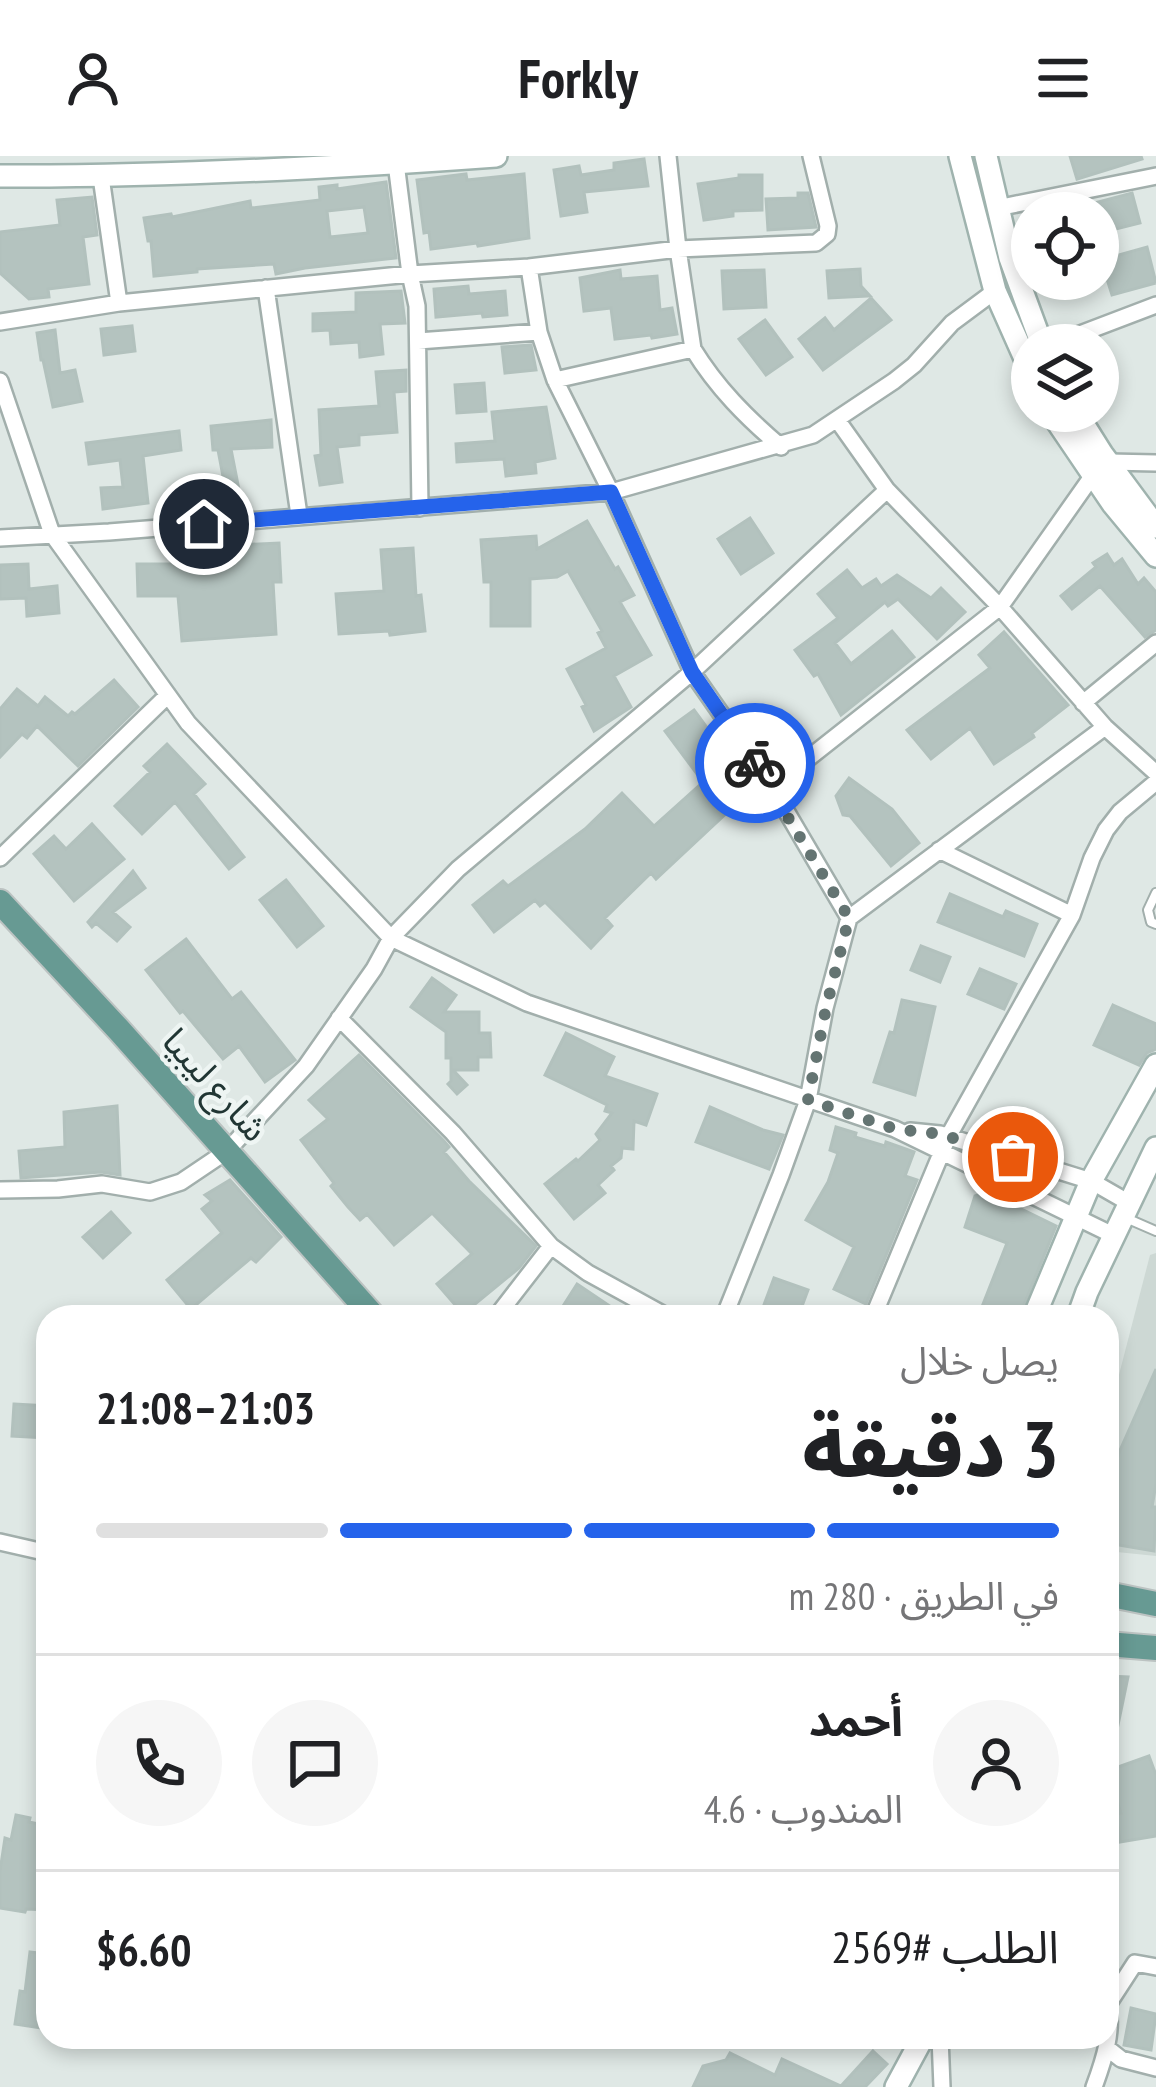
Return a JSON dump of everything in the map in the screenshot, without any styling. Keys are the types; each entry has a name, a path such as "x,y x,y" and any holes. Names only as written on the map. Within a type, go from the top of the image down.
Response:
{"main road":[{"name":"شارع ليبيا","path":"0,902 363,1305"},
{"path":"1119,1645 1156,1648"}],"street":[{"path":"0,176 100,177 276,162 396,164 496,156"},
{"path":"668,156 694,349 739,410 781,447"},
{"path":"0,322 119,303 410,274 529,267 678,249 816,243 827,234 828,226 811,156"},
{"path":"961,156 995,291 1011,327"},
{"path":"986,156 1017,279 1037,324"},
{"path":"396,164 417,306 420,508"},
{"path":"998,208 1156,176"},
{"path":"100,177 119,303"},
{"path":"529,267 539,332 555,380 692,672 772,788 849,918"},
{"path":"266,288 299,515"},
{"path":"0,538 611,492 813,435 914,364 952,323 995,291"},
{"path":"1104,324 1156,305"},
{"path":"418,341 539,332"},
{"path":"555,380 694,349"},
{"path":"0,381 52,534 188,724 391,938 527,1003 945,1145 1091,1181 1124,1219"},
{"path":"838,421 887,490 1156,777 1106,830 1072,915 945,1145 879,1305"},
{"path":"1068,432 1156,527"},
{"path":"1085,432 1124,519 1156,556"},
{"path":"772,788 1000,607 1101,469 1156,463"},
{"path":"0,1190 102,1184 150,1192 181,1182 227,1151 306,1066 391,938 458,869 692,672 887,490"},
{"path":"1083,704 1156,643"},
{"path":"0,858 168,695"},
{"path":"729,1305 808,1100 849,918 1105,727"},
{"path":"939,850 1072,915"},
{"path":"339,1018 453,1133 551,1246 588,1274 646,1305"},
{"path":"1039,1305 1091,1181 1156,1065"},
{"path":"945,1145 1078,1216 1124,1219"},
{"path":"1082,1305 1156,1148"},
{"path":"505,1305 551,1246"},
{"path":"0,1542 36,1550"},
{"path":"1119,1987 1136,1963 1156,1967"},
{"path":"896,2087 917,2049"},
{"path":"940,2049 942,2087"},
{"path":"1094,2087 1107,2049"},
{"path":"1108,2049 1121,2059 1156,2068"}],"lane":[{"path":"1156,893 1148,910 1156,924"},
{"path":"1124,1219 1156,1231"}],"shaded area":[{"path":"1156,1253 1156,1556 1119,1552 1119,1375 1150,1255"}],"building":[{"path":"1070,156 1141,156 1142,159 1077,179"},
{"path":"644,159 648,186 584,192 587,212 561,216 554,170 579,166 581,175"},
{"path":"466,174 467,180 524,174 529,238 431,249 429,232 424,233 417,180"},
{"path":"762,175 762,210 733,211 733,216 704,220 698,184"},
{"path":"386,182 396,258 276,274 274,264 154,276 144,218 250,201 251,208 320,200 319,187 337,185 337,189","holes":["364,207 368,233 330,237 327,211"]},
{"path":"798,193 808,193 816,227 768,230 766,199 798,198"},
{"path":"1132,193 1140,223 1119,228 1119,196"},
{"path":"92,197 97,235 83,237 89,284 48,289 49,297 29,299 0,273 0,232 60,225 57,200"},
{"path":"1147,247 1156,283 1119,293 1119,255"},
{"path":"860,269 861,286 870,296 829,298 827,271"},
{"path":"620,270 621,279 657,276 660,310 672,308 677,334 615,339 611,308 584,311 580,278"},
{"path":"764,270 766,307 724,309 722,271"},
{"path":"468,286 469,294 505,291 507,315 436,317 434,289"},
{"path":"401,291 405,323 380,324 383,354 360,357 359,342 331,344 330,330 313,331 313,314 356,312 356,293"},
{"path":"871,298 891,320 823,370 799,339 825,318 834,330"},
{"path":"765,320 792,357 766,375 739,339"},
{"path":"132,326 135,351 104,355 101,329"},
{"path":"55,330 60,373 75,370 82,401 53,407 37,333"},
{"path":"531,345 536,370 505,373 502,347"},
{"path":"406,370 406,391 394,392 397,432 359,435 359,445 337,447 342,482 320,485 315,456 321,455 319,410 379,406 376,372"},
{"path":"484,383 486,411 457,413 455,385"},
{"path":"546,407 555,458 535,462 536,473 506,476 504,459 457,462 456,444 495,441 492,412"},
{"path":"271,420 272,447 231,449 242,505 229,508 211,426"},
{"path":"179,431 181,450 143,456 148,503 103,509 101,488 123,487 120,460 89,464 86,443"},
{"path":"750,518 773,553 741,574 718,539"},
{"path":"587,521 634,595 620,602 651,655 614,676 631,707 594,731 567,669 606,648 598,633 602,631 568,571 557,577 530,579 530,626 491,626 491,582 484,582 481,540 536,536 537,549"},
{"path":"279,543 281,582 273,582 276,634 182,641 178,596 138,596 137,564 236,562 235,545"},
{"path":"413,548 416,596 421,595 425,631 339,634 336,594 384,591 381,550"},
{"path":"1107,554 1114,565 1122,559 1138,584 1144,578 1156,592 1156,630 1145,637 1100,586 1072,609 1061,596"},
{"path":"28,564 29,589 57,586 59,613 27,616 26,598 0,599 0,565"},
{"path":"847,570 862,588 876,579 881,586 897,575 931,598 941,588 965,612 937,639 898,599 888,606 885,602 835,643 851,664 892,631 914,657 841,715 818,674 814,676 795,650 838,618 818,594"},
{"path":"1004,632 1068,705 1032,733 1034,737 994,764 970,728 931,759 907,730 990,668 979,655"},
{"path":"114,680 138,707 78,766 37,726 0,757 0,709 17,689 38,706 45,697 68,716"},
{"path":"694,710 722,748 716,752 758,788 736,814 731,809 656,879 651,873 605,918 612,926 591,948 545,902 540,906 535,900 494,932 473,905 503,881 508,886 585,829 622,793 654,826 703,782 665,731"},
{"path":"167,744 205,784 194,794 244,857 229,869 175,802 142,834 115,806 150,772 144,766"},
{"path":"849,778 892,809 919,843 891,866 850,816 843,815 836,796"},
{"path":"92,824 124,859 74,901 34,854 54,836 66,849"},
{"path":"133,871 145,888 113,912 130,927 117,941 88,922"},
{"path":"286,880 323,926 297,947 260,900"},
{"path":"950,894 1003,917 1006,911 1037,924 1024,956 938,922"},
{"path":"186,939 232,999 241,992 295,1060 265,1082 239,1046 223,1059 146,970"},
{"path":"921,946 950,957 940,982 911,970"},
{"path":"980,969 1016,984 1004,1009 968,994"},
{"path":"432,978 456,995 444,1012 479,1012 479,1033 490,1033 491,1057 478,1057 478,1070 453,1070 467,1085 457,1094 448,1084 451,1058 446,1058 446,1032 411,1007"},
{"path":"902,1000 935,1007 915,1095 874,1082"},
{"path":"1113,1005 1156,1024 1156,1049 1139,1065 1094,1045"},
{"path":"566,1033 614,1057 605,1076 657,1094 646,1125 634,1121 633,1149 622,1148 621,1158 611,1166 614,1170 598,1185 605,1193 574,1219 545,1184 600,1140 596,1134 612,1113 605,1111 607,1105 545,1075"},
{"path":"359,1055 444,1141 449,1147 444,1152 469,1181 536,1246 519,1268 474,1305 455,1305 437,1284 472,1254 432,1213 394,1245 367,1214 360,1220 301,1140 328,1119 309,1100"},
{"path":"117,1106 120,1175 21,1178 19,1151 65,1147 64,1112"},
{"path":"710,1107 783,1135 769,1169 696,1142"},
{"path":"836,1127 856,1133 855,1137 914,1152 905,1176 917,1180 866,1304 834,1289 854,1247 806,1220 838,1153 830,1150"},
{"path":"230,1180 281,1237 256,1262 251,1258 196,1305 188,1305 167,1280 222,1233 202,1209 212,1201 205,1195"},
{"path":"992,1190 1056,1226 1024,1305 983,1305 1007,1243 965,1227 975,1196"},
{"path":"111,1212 130,1233 103,1258 83,1237"},
{"path":"774,1278 808,1290 802,1305 764,1305"},
{"path":"577,1284 608,1305 564,1305"},
{"path":"1156,1369 1154,1551 1119,1545 1119,1453"},
{"path":"14,1404 36,1405 36,1437 12,1436"},
{"path":"1119,1677 1128,1677 1119,1720"},
{"path":"1149,1756 1156,1775 1156,1836 1120,1842 1119,1767"},
{"path":"16,1815 36,1823 36,1909 0,1908 5,1838 11,1840"},
{"path":"30,1952 36,1953 36,2027 15,2024 20,1991 25,1992"},
{"path":"1131,2008 1156,2014 1151,2050 1124,2045"},
{"path":"873,2051 887,2064 865,2087 693,2087 703,2066 726,2060 730,2053 775,2075 782,2059 841,2086"}],"way so far":[{"path":"755,763 849,918 808,1100 895,1129 940,1134 1013,1157"}],"route":[{"path":"204,524 611,492 692,672 755,763"}]}
